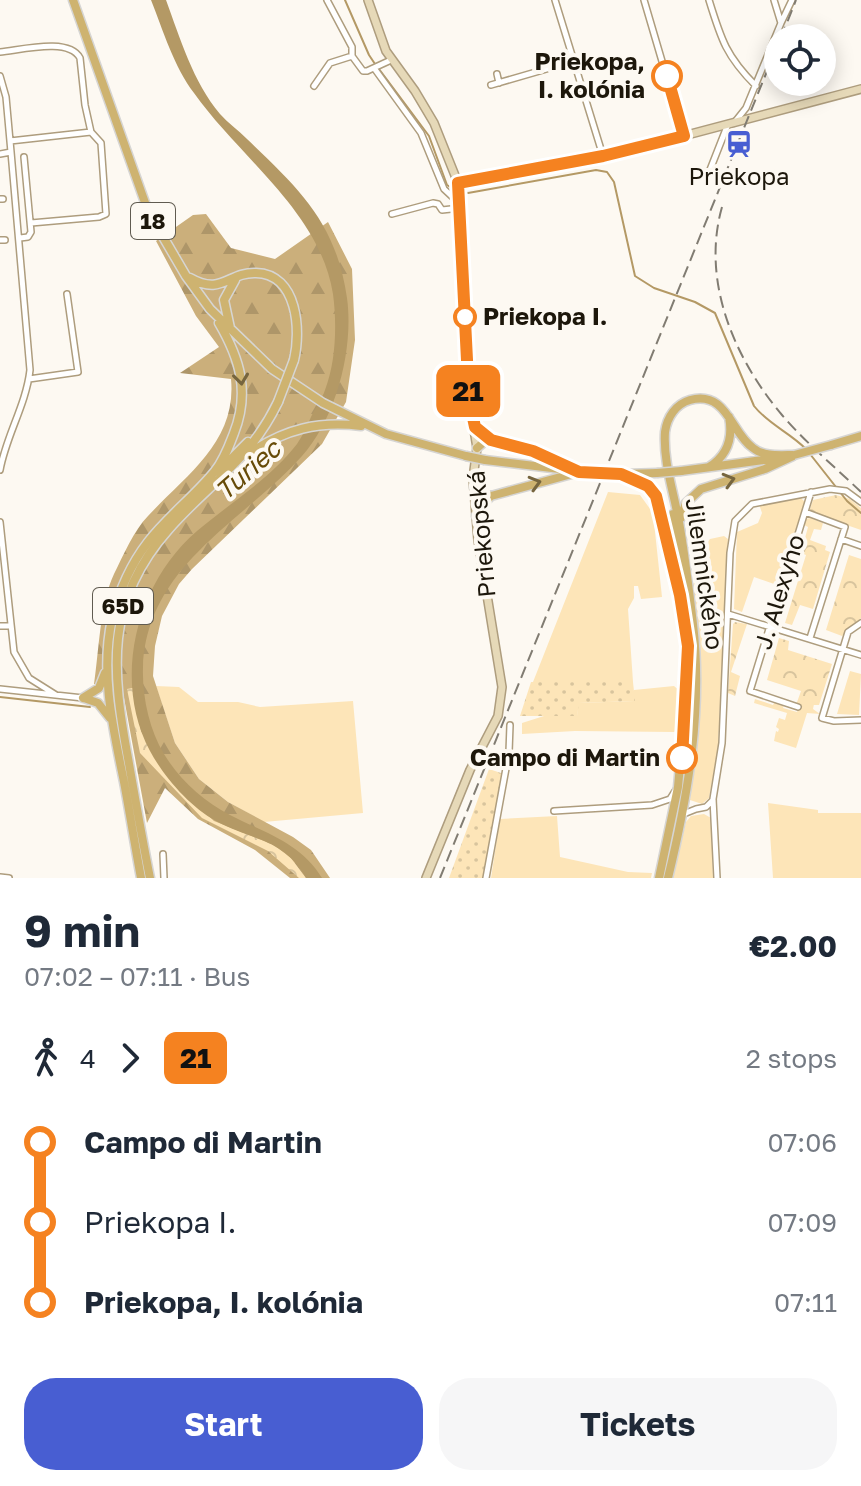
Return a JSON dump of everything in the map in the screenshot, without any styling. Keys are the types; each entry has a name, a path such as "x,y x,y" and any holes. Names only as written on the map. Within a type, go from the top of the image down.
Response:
{"main road":[{"name":"18","path":"73,0 136,183 156,228 186,276 232,333 272,369 337,411 403,440 466,456 593,473 705,469 794,455 861,436"},
{"path":"186,276 211,287 250,274 264,274 285,290 297,317 298,339 294,360 278,402 242,458"},
{"path":"232,333 224,300 235,280"},
{"path":"198,489 216,471 226,453 238,424 243,396 237,358 210,309"},
{"path":"672,490 665,436 672,413 687,401 700,399 717,404 755,450 767,454 794,455"},
{"path":"705,469 717,462 725,452 730,435 728,416"},
{"path":"198,489 238,454 268,421"},
{"path":"242,458 268,441 311,425 369,427"},
{"path":"475,427 491,440 533,451 579,472"},
{"path":"477,448 491,440"},
{"path":"679,523 686,503 701,489 765,469 794,455"},
{"name":"65D","path":"141,878 112,723 118,628 138,571 170,526 242,458"},
{"path":"474,487 478,493 491,496 579,472"},
{"path":"617,474 648,486 656,496 680,595"},
{"name":"65D","path":"150,878 107,664 115,610 132,567 161,526 198,489"},
{"name":"Jilemnického","path":"668,878 685,799 694,727 696,664 679,523 672,490"},
{"name":"Jilemnického","path":"659,878 678,787 689,661 680,595 672,490"},
{"path":"476,516 491,496"},
{"path":"83,698 99,688 107,664"},
{"path":"83,698 104,707 112,723"}],"street":[{"path":"327,0 352,46 352,56 363,71 391,60"},
{"name":"Priekopská","path":"368,0 391,60 415,91 434,125 458,186 469,399 477,448 473,471 476,516 502,687 498,716 470,770 426,878"},
{"path":"555,0 603,156"},
{"path":"644,0 684,136"},
{"path":"709,0 722,44 742,73 756,86"},
{"path":"774,0 781,23"},
{"path":"706,180 731,124 746,108 792,0"},
{"path":"0,52 63,46 77,52 91,132 101,143 106,214 31,223"},
{"path":"314,86 330,63 352,56"},
{"path":"491,85 574,61"},
{"path":"374,68 421,133 444,189 459,203 442,210 433,203 392,214"},
{"path":"497,74 499,83"},
{"path":"0,76 6,97 30,343 29,379 0,470"},
{"path":"458,186 603,156 861,89"},
{"path":"10,141 91,132"},
{"path":"0,154 11,152"},
{"path":"20,238 30,235 31,223 24,157"},
{"path":"29,379 78,372 67,294"},
{"path":"717,878 713,799 722,743 732,530 738,516 756,502 830,489 846,491 861,502"},
{"name":"J. Alexyho","path":"798,707 750,691 811,492"},
{"path":"805,512 845,527 810,638"},
{"path":"0,522 14,652 34,683 56,695"},
{"path":"841,539 861,546"},
{"path":"728,614 861,655"},
{"path":"861,623 848,632 822,718 861,720"},
{"path":"0,626 9,626"},
{"path":"0,689 114,699"},
{"path":"486,878 507,767 510,725"},
{"path":"554,811 652,805 670,799 678,787"},
{"path":"685,799 696,809"},
{"path":"662,803 675,805 682,816 706,807 713,799"},
{"path":"652,805 665,809 672,827"},
{"path":"163,854 164,878"},
{"path":"0,877 9,878"}],"green space":[{"path":"206,214 231,248 275,259 328,222 352,269 355,340 346,402 322,444 179,584 162,616 155,646 153,676 175,743 199,779 228,802 311,850 330,878 290,878 255,850 198,819 165,788 147,823 122,687 94,684 103,613 114,574 143,522 206,456 226,421 231,401 231,379 180,373 219,347 196,316 156,241 193,215"},
{"path":"608,492 640,495 653,513 662,597 641,599 638,586 634,586 634,598 628,609 633,682 533,682"},
{"path":"836,495 850,499 861,508 861,530 809,512 813,500"},
{"path":"800,497 805,502 777,585 754,577 742,612 734,609 737,532 758,523 762,513 759,504"},
{"path":"810,518 823,523 821,530 814,529 810,540 826,546 825,550 830,552 813,609 800,605 792,625 785,623 806,555 801,553 808,527 804,525"},
{"path":"724,536 728,539 718,747 709,798 702,804 690,800 701,699 700,644 693,585 699,573 698,555 710,539"},
{"path":"849,555 861,559 861,618 842,636 826,630"},
{"path":"735,622 747,624 731,672 740,676 735,696 728,693"},
{"path":"779,638 789,641 788,650 832,664 819,705 796,705 801,691 767,680"},
{"path":"850,671 861,674 859,715 837,714"},
{"path":"531,682 633,682 635,701 579,703 577,716 520,716"},
{"path":"156,686 179,687 198,702 238,702 260,707 353,701 363,813 264,822 228,802 199,779 175,743"},
{"path":"674,686 681,692 681,728 674,732 522,734 522,723 544,716 577,716 578,703 634,701 634,690"},
{"path":"133,688 141,731 172,782 214,821 274,845 291,858 306,878 299,878 268,851 202,818 140,753 127,689"},
{"path":"755,699 773,705 775,701 784,704 783,708 797,712 800,704 814,704 813,709 820,714 807,713 796,748 774,741 779,718 785,720 787,713 754,703"},
{"path":"489,769 504,774 484,878 449,878"},
{"path":"768,803 818,810 818,813 861,813 861,878 773,878"},
{"path":"704,814 711,818 713,878 673,878 686,822 691,816"},
{"path":"557,816 560,857 628,872 652,873 651,878 491,878 500,819"}],"shaded area":[{"path":"151,0 166,0 195,74 220,114 299,191 324,227 342,271 347,298 348,339 333,403 314,440 278,480 202,548 179,573 161,600 149,631 143,667 145,701 159,744 184,781 220,809 292,847 322,878 306,878 297,865 276,847 229,828 187,800 150,751 139,723 133,694 132,664 136,634 145,605 159,577 176,552 197,531 262,480 297,444 329,379 335,330 333,294 325,264 312,237 276,187 187,83"}],"waterway":[{"path":"345,0 375,64"},
{"path":"379,69 429,136 447,185 455,190"},
{"path":"462,192 596,170 607,172 614,182 635,276 654,288 695,302 715,313 754,406 806,449"},
{"path":"810,454 847,501 861,513"},
{"path":"0,697 90,707"}],"railway":[{"path":"787,24 796,0"},
{"path":"440,878 764,79"},
{"path":"722,207 716,263 719,290 736,344 749,369 782,415 861,492"}],"bus line":[{"name":"21","path":"667,76 684,136 603,156 458,183 469,399 475,427 491,440 533,451 579,472 621,474 642,482 656,496 680,595 688,646 682,758"}],"place":[{"name":"Priekopa, I. kolónia","path":"667,76"},
{"name":"Priekopa","path":"739,144"},
{"name":"Priekopa I.","path":"465,317"},
{"name":"Campo di Martin","path":"682,758"}],"water label":[{"name":"Turiec","path":"248,470"}]}
